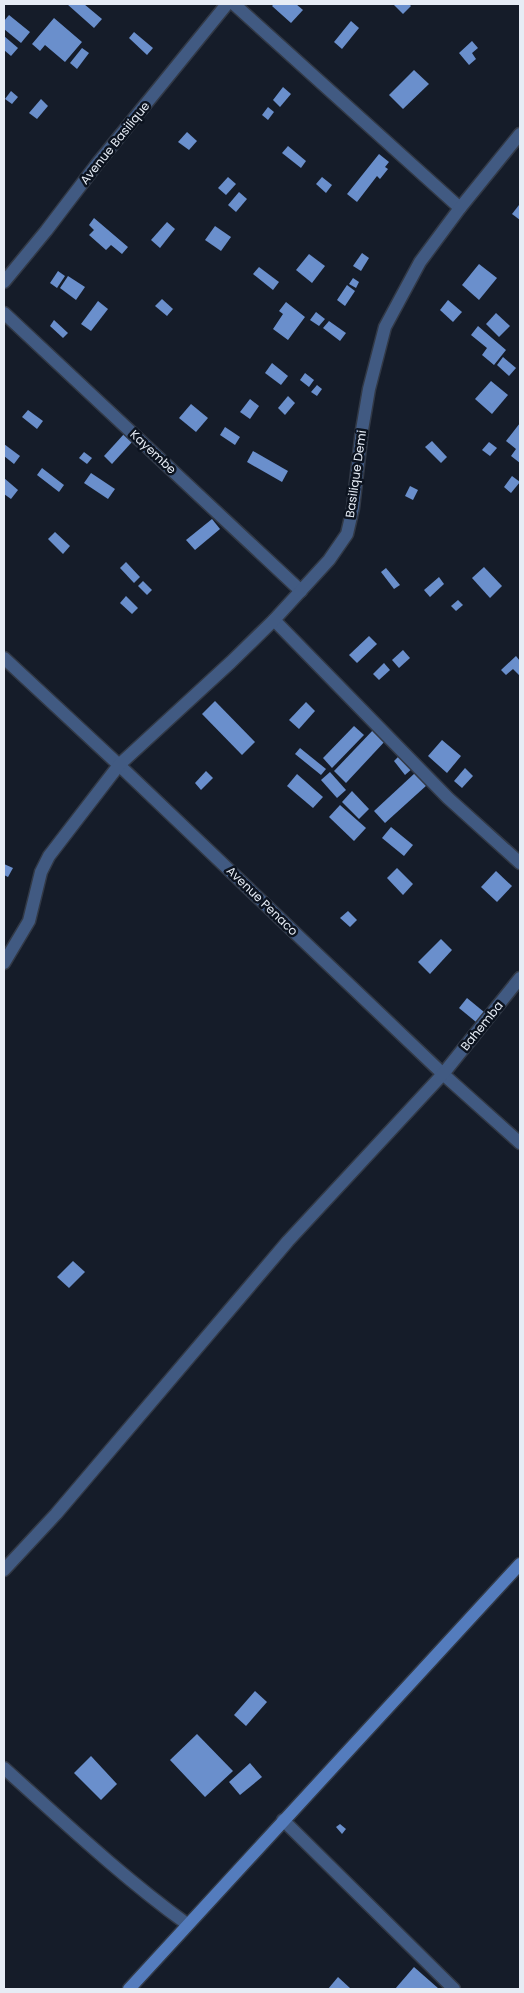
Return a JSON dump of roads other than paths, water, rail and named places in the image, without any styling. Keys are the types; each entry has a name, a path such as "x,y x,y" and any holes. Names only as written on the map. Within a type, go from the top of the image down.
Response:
{"main road":[{"path":"129,1989 520,1564"}],"street":[{"name":"Avenue Basilique","path":"4,282 227,4"},
{"path":"234,4 460,208"},
{"name":"Basilique Demi","path":"4,963 29,921 41,872 49,856 119,765 274,620 329,560 347,534 353,508 369,389 385,327 420,262 460,208 520,134"},
{"name":"Kayembe","path":"4,314 301,591"},
{"path":"274,620 448,798 520,863"},
{"name":"Avenue Penaco","path":"4,658 443,1074 520,1143"},
{"name":"Bahemba","path":"4,1570 63,1507 288,1242 443,1074 520,978"},
{"path":"4,1768 100,1855 158,1903 187,1924"},
{"path":"283,1820 454,1989"}]}
